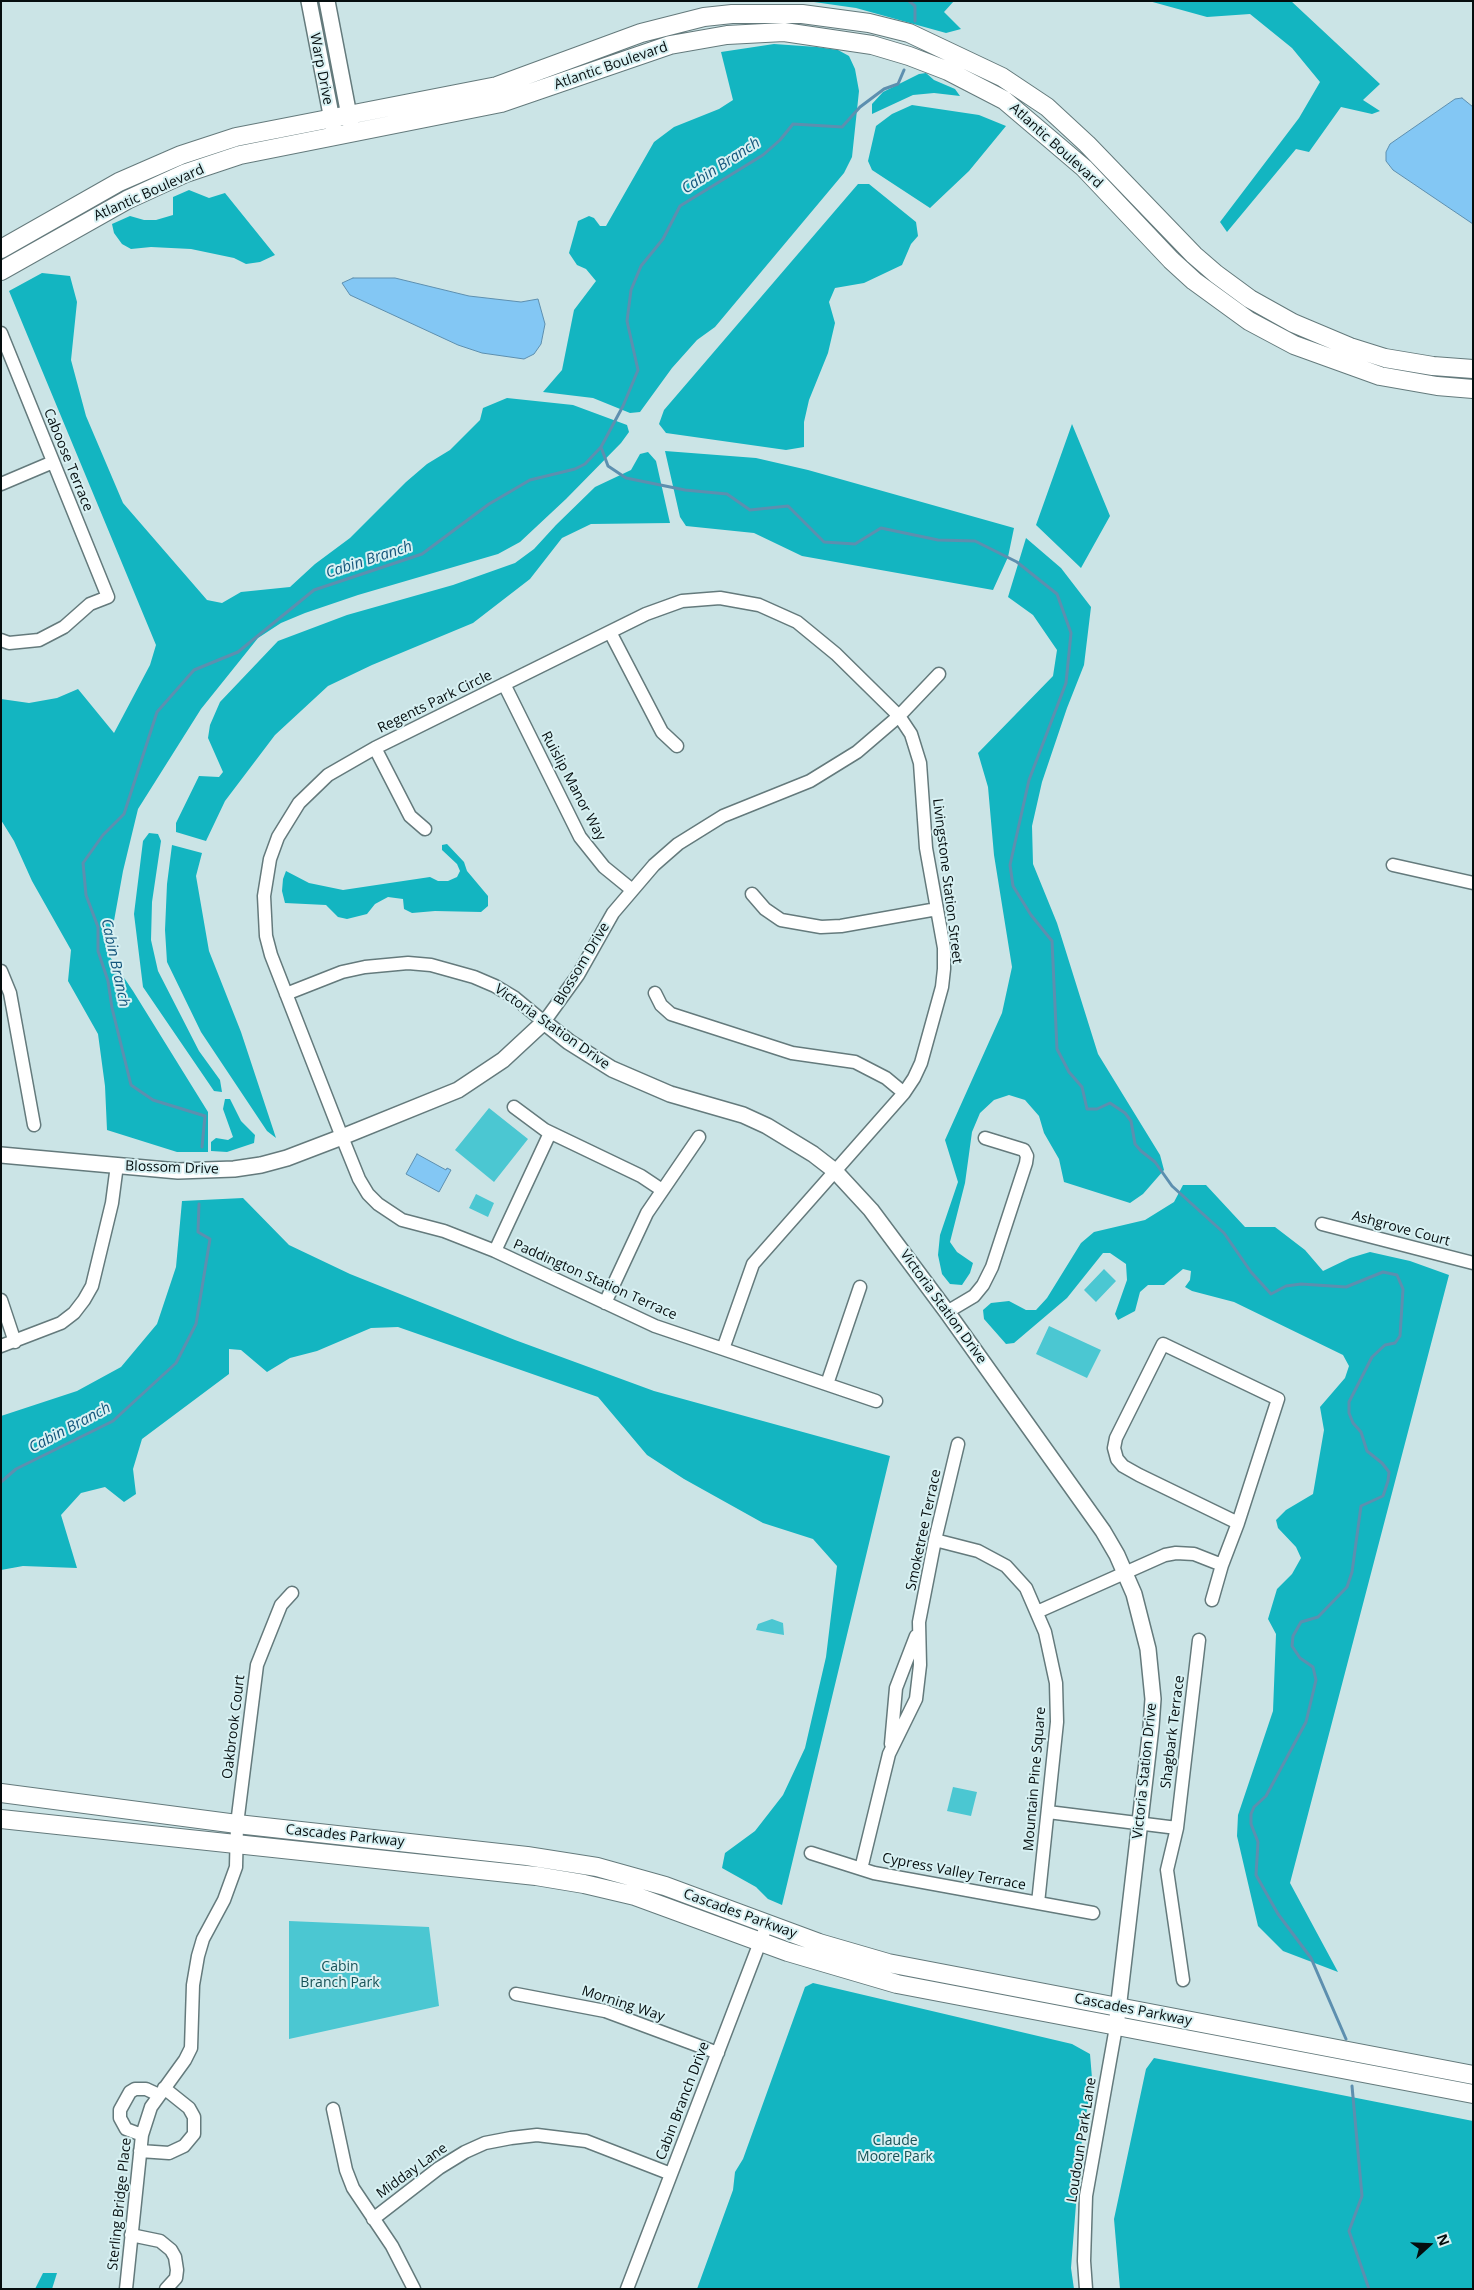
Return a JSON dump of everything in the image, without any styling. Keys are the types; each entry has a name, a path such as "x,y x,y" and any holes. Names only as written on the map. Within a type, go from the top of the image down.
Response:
{"main road":[{"name":"Atlantic Boulevard","path":"1,248 119,182 181,155 236,137 497,86 640,33 704,17 754,13 802,14 869,23 910,34 1002,77 1047,107 1088,144 1194,255 1250,299 1320,336 1376,355 1433,366 1473,369"},
{"name":"Atlantic Boulevard","path":"1,271 127,200 186,173 240,155 501,103 542,91 619,61 670,45 727,35 784,32 872,44 911,56 1004,100 1084,168 1171,260 1194,281 1257,325 1307,351 1380,376 1437,386 1473,389"},
{"name":"Cascades Parkway","path":"1,1793 238,1824 528,1856 589,1865 665,1886 819,1943 888,1963 1473,2075"},
{"name":"Cascades Parkway","path":"1,1819 536,1876 584,1884 635,1896 760,1942 844,1970 898,1984 1473,2094"}],"street":[{"name":"Warp Drive","path":"309,1 331,117 344,134"},
{"name":"Warp Drive","path":"327,1 350,114 344,134"},
{"name":"Caboose Terrace","path":"1,333 6,358 53,462 108,597 90,604 64,627 46,638 22,643 9,643 1,640"},
{"path":"1,484 53,462"},
{"name":"Regents Park Circle","path":"342,1137 271,955 264,916 264,896 270,859 288,820 313,788 345,764 375,748 662,607 682,601 720,598 759,605 797,622 814,635 899,716"},
{"path":"610,632 662,732 677,746"},
{"name":"Blossom Drive","path":"1,1155 178,1171 234,1169 286,1158 458,1090 503,1060 544,1022 563,999 613,912 631,889 654,865 700,829 747,805 791,789 835,768 877,737 940,674"},
{"name":"Ruislip Manor Way","path":"504,684 580,837 604,867 631,889"},
{"name":"Livingstone Station Street","path":"723,1349 753,1264 904,1092 921,1063 942,987 944,948 926,848 920,763 911,734 899,716"},
{"path":"375,748 410,816 425,829"},
{"path":"1393,865 1473,882"},
{"path":"752,894 765,909 781,920 821,927 841,926 937,909"},
{"name":"Victoria Station Drive","path":"286,994 342,972 364,967 394,964 431,966 467,974 495,986 515,998 576,1046 612,1069 670,1094 719,1107 767,1126 798,1144 834,1171 871,1210 947,1312 1102,1531 1125,1572 1143,1621 1151,1671 1151,1727 1116,2026"},
{"path":"1,971 34,1125"},
{"path":"655,993 661,1005 671,1014 792,1053 855,1062 886,1078 904,1092"},
{"path":"514,1107 550,1133 641,1176 662,1190"},
{"path":"495,1251 550,1133"},
{"name":"Paddington Station Terrace","path":"342,1137 368,1194 389,1213 402,1220 444,1231 495,1251 655,1326 876,1401"},
{"path":"604,1303 647,1213 699,1137"},
{"path":"947,1312 974,1296 983,1285 992,1267 1026,1163 1027,1156 1024,1150 985,1138"},
{"path":"1,1346 61,1324 74,1313 84,1300 92,1286 112,1203 117,1165"},
{"name":"Ashgrove Court","path":"1322,1224 1473,1263"},
{"path":"827,1384 860,1287"},
{"path":"1,1300 15,1342"},
{"path":"1212,1600 1222,1565 1238,1523 1278,1399 1162,1344 1116,1438 1114,1448 1117,1458 1123,1466 1139,1475 1238,1523"},
{"name":"Smoketree Terrace","path":"861,1869 889,1754 896,1688 916,1638 935,1540 958,1444"},
{"name":"Mountain Pine Square","path":"935,1540 978,1551 1006,1566 1026,1588 1037,1612 1051,1656 1057,1701 1056,1739 1038,1903"},
{"path":"1037,1612 1165,1555 1176,1553 1194,1554 1222,1565"},
{"name":"Oakbrook Court","path":"236,1844 257,1665 281,1605 292,1593"},
{"name":"Smoketree Terrace","path":"889,1754 916,1699 920,1665 919,1622"},
{"name":"Shagbark Terrace","path":"1183,1980 1167,1884 1169,1856 1177,1828 1199,1640"},
{"path":"1048,1812 1177,1828"},
{"name":"Sterling Bridge Place","path":"126,2289 130,2235 142,2135 151,2107 185,2060 191,2048 193,1986 198,1956 203,1939 231,1883 236,1867 236,1844"},
{"name":"Cypress Valley Terrace","path":"811,1853 861,1869 1093,1913"},
{"name":"Cabin Branch Drive","path":"627,2289 767,1924"},
{"name":"Morning Way","path":"516,1994 605,2012 718,2052"},
{"name":"Loudoun Park Lane","path":"1086,2289 1084,2261 1086,2196 1116,2026"},
{"path":"140,2151 169,2153 184,2146 194,2134 194,2117 189,2108 162,2091 146,2088 135,2089 130,2092 120,2110 120,2118 126,2129 142,2135"},
{"path":"333,2109 346,2170 358,2196 392,2246 414,2289"},
{"name":"Midday Lane","path":"373,2219 439,2168 465,2152 485,2143 511,2138 537,2135 586,2141 671,2174"},
{"path":"130,2235 160,2241 175,2256 176,2278 166,2289"}],"green space":[{"path":"807,1 954,1 944,12 961,29 946,33 856,8"},
{"path":"1149,1 1291,1 1380,84 1363,100 1380,111 1372,114 1341,107 1309,152 1296,149 1227,232 1220,222 1299,118 1320,82 1292,48 1250,14 1207,17"},
{"path":"774,44 838,50 849,56 855,69 859,91 852,157 844,173 715,327 697,340 672,368 640,412 630,413 593,398 543,392 562,370 574,310 596,281 586,269 577,265 569,253 578,221 589,216 594,218 600,226 606,226 654,142 674,127 719,109 733,100 721,52"},
{"path":"926,73 934,80 955,89 960,96 934,93 913,95 872,114 872,104 883,92 919,74"},
{"path":"912,105 979,115 1006,126 969,171 930,208 872,170 868,161 876,126 892,114"},
{"path":"858,184 869,184 916,222 918,236 911,244 902,265 864,283 835,288 829,302 835,323 828,353 809,400 804,422 804,447 786,450 666,433 659,424 664,410"},
{"path":"189,190 209,198 225,193 275,255 260,262 246,264 234,258 191,249 151,247 131,249 122,244 114,233 112,224 130,216 144,220 156,220 173,215 173,197"},
{"path":"42,273 70,276 77,302 71,360 86,416 123,503 207,600 222,603 241,592 290,587 315,564 350,538 406,482 427,464 450,450 480,420 483,408 507,398 573,405 627,425 629,432 621,443 566,499 520,542 498,554 358,595 305,613 281,623 258,638 201,709 138,809 123,871 108,954 208,1112 208,1152 177,1152 107,1130 105,1086 98,1034 68,981 71,950 32,881 14,841 1,820 1,699 29,703 57,698 78,689 114,733 150,665 156,645 9,291"},
{"path":"1072,424 1110,516 1081,568 1036,525"},
{"path":"665,451 756,458 808,470 1014,528 1008,557 993,590 802,556 754,533 686,526 680,517"},
{"path":"648,452 656,461 670,523 591,524 562,538 530,579 473,623 372,665 328,686 275,735 225,801 206,841 176,832 176,823 199,776 219,777 223,772 208,738 210,725 220,702 278,641 347,615 453,585 515,563 534,549 595,487 631,470 640,454"},
{"path":"1026,538 1061,568 1091,607 1084,665 1042,782 1032,826 1033,864 1057,923 1098,1054 1160,1155 1164,1170 1143,1194 1130,1203 1064,1182 1059,1159 1044,1133 1039,1116 1025,1100 1009,1095 994,1100 980,1113 972,1132 965,1183 950,1242 957,1252 973,1263 970,1273 962,1285 950,1284 942,1274 938,1255 940,1235 958,1182 945,1140 1002,1013 1012,967 994,855 988,787 978,753 1053,676 1057,650 1033,615 1008,597"},
{"path":"149,833 158,834 161,841 152,902 151,940 158,971 199,1051 220,1080 222,1092 214,1091 143,987 134,914 143,841"},
{"path":"447,844 464,862 467,871 488,896 488,906 481,912 435,911 412,913 404,909 403,899 388,897 375,904 367,914 347,919 338,917 326,905 285,903 282,891 286,871 309,883 343,890 430,877 438,881 448,881 457,877 460,871 457,864 442,850 442,845"},
{"path":"172,845 202,853 196,876 209,951 241,1032 276,1138 267,1131 201,1032 167,962 165,930 167,884"},
{"path":"225,1099 230,1099 241,1121 255,1135 254,1143 227,1152 211,1151 211,1142 216,1138 228,1140 233,1137 223,1109"},
{"path":"489,1108 528,1139 494,1182 455,1150"},
{"path":"1183,1185 1206,1185 1245,1227 1275,1227 1305,1250 1323,1271 1350,1258 1370,1252 1410,1261 1449,1275 1290,1883 1338,1972 1283,1951 1258,1926 1237,1836 1238,1815 1273,1711 1276,1634 1268,1619 1277,1589 1292,1574 1301,1558 1296,1547 1278,1528 1276,1520 1286,1510 1313,1494 1324,1430 1320,1407 1345,1378 1349,1366 1343,1355 1234,1302 1192,1291 1185,1287 1190,1280 1191,1271 1183,1269 1164,1285 1148,1285 1140,1292 1135,1311 1118,1320 1115,1314 1127,1280 1126,1264 1110,1253 1103,1253 1067,1298 1014,1343 1006,1344 984,1319 983,1310 991,1303 1009,1301 1026,1310 1036,1310 1047,1298 1081,1243 1094,1232 1145,1220 1174,1202"},
{"path":"476,1194 494,1203 488,1217 469,1208"},
{"path":"243,1198 289,1245 350,1274 515,1340 654,1391 890,1456 782,1905 768,1899 756,1887 722,1868 725,1853 755,1831 783,1795 805,1748 826,1657 837,1566 813,1539 763,1523 684,1479 647,1455 598,1397 398,1327 371,1328 317,1351 290,1358 267,1372 241,1350 229,1349 229,1374 142,1439 133,1469 136,1494 124,1502 105,1487 81,1493 61,1515 77,1568 23,1566 1,1570 1,1416 77,1391 121,1367 157,1324 176,1267 182,1201"},
{"path":"1104,1269 1116,1281 1096,1302 1084,1290"},
{"path":"1049,1326 1101,1350 1087,1378 1036,1354"},
{"path":"772,1619 783,1623 784,1635 756,1630 758,1624"},
{"path":"953,1787 977,1792 971,1816 947,1811"},
{"name":"Cabin Branch Park","path":"289,1921 429,1927 439,2006 289,2039"},
{"name":"Claude Moore Park","path":"813,1983 1072,2044 1090,2054 1092,2078 1080,2153 1071,2268 1074,2289 697,2289 733,2190 735,2172 743,2159 805,1987"},
{"path":"1154,2058 1473,2121 1473,2289 1120,2289 1114,2219 1146,2069"},
{"path":"43,2273 57,2273 52,2289 35,2289"}],"shaded area":[{"path":"1462,98 1473,107 1473,224 1393,170 1386,161 1386,152 1390,144 1455,99"},
{"path":"353,278 395,278 469,296 521,302 538,299 545,324 541,344 534,354 524,359 482,353 458,345 350,295 342,283"},
{"path":"417,1154 446,1170 447,1168 451,1170 439,1192 406,1174"}],"waterway":[{"name":"Cabin Branch","path":"909,1 915,6 915,21"},
{"name":"Cabin Branch","path":"202,1147 205,1116 153,1100 131,1085 112,1008 108,981 98,951 98,927 86,895 83,863 103,835 124,814 157,712 194,670 238,652 314,590 422,554 489,504 530,480 575,469 585,464 601,447 623,406 638,370 627,321 631,290 641,266 663,239 680,206 763,155 780,140 793,124 842,127 860,107 884,89 898,84 904,70"},
{"path":"601,447 608,466 626,478 685,490 727,494 750,510 788,506 824,542 855,544 881,528 938,540 975,541 1017,562 1057,594 1071,633 1066,683 1029,780 1010,865 1013,886 1031,915 1052,941 1057,1049 1069,1072 1082,1087 1087,1109 1097,1109 1110,1103 1125,1113 1131,1121 1135,1144 1155,1162 1172,1186 1224,1233 1251,1272 1271,1294 1286,1286 1301,1284 1346,1287 1383,1272 1397,1275 1403,1289 1400,1336 1395,1343 1385,1345 1372,1357 1349,1402 1349,1413 1353,1423 1361,1432 1367,1451 1382,1463 1389,1472 1388,1481 1383,1496 1361,1506 1352,1572 1347,1587 1318,1617 1301,1622 1293,1636 1292,1646 1300,1658 1313,1667 1316,1680 1306,1722 1266,1796 1254,1807 1251,1814 1251,1824 1258,1842 1256,1875 1278,1914 1311,1958 1346,2039"},
{"name":"Cabin Branch","path":"1,1482 16,1469 113,1421 176,1363 196,1324 210,1239 198,1232 199,1204"},
{"path":"1352,2086 1362,2196 1349,2231 1369,2289"}]}
